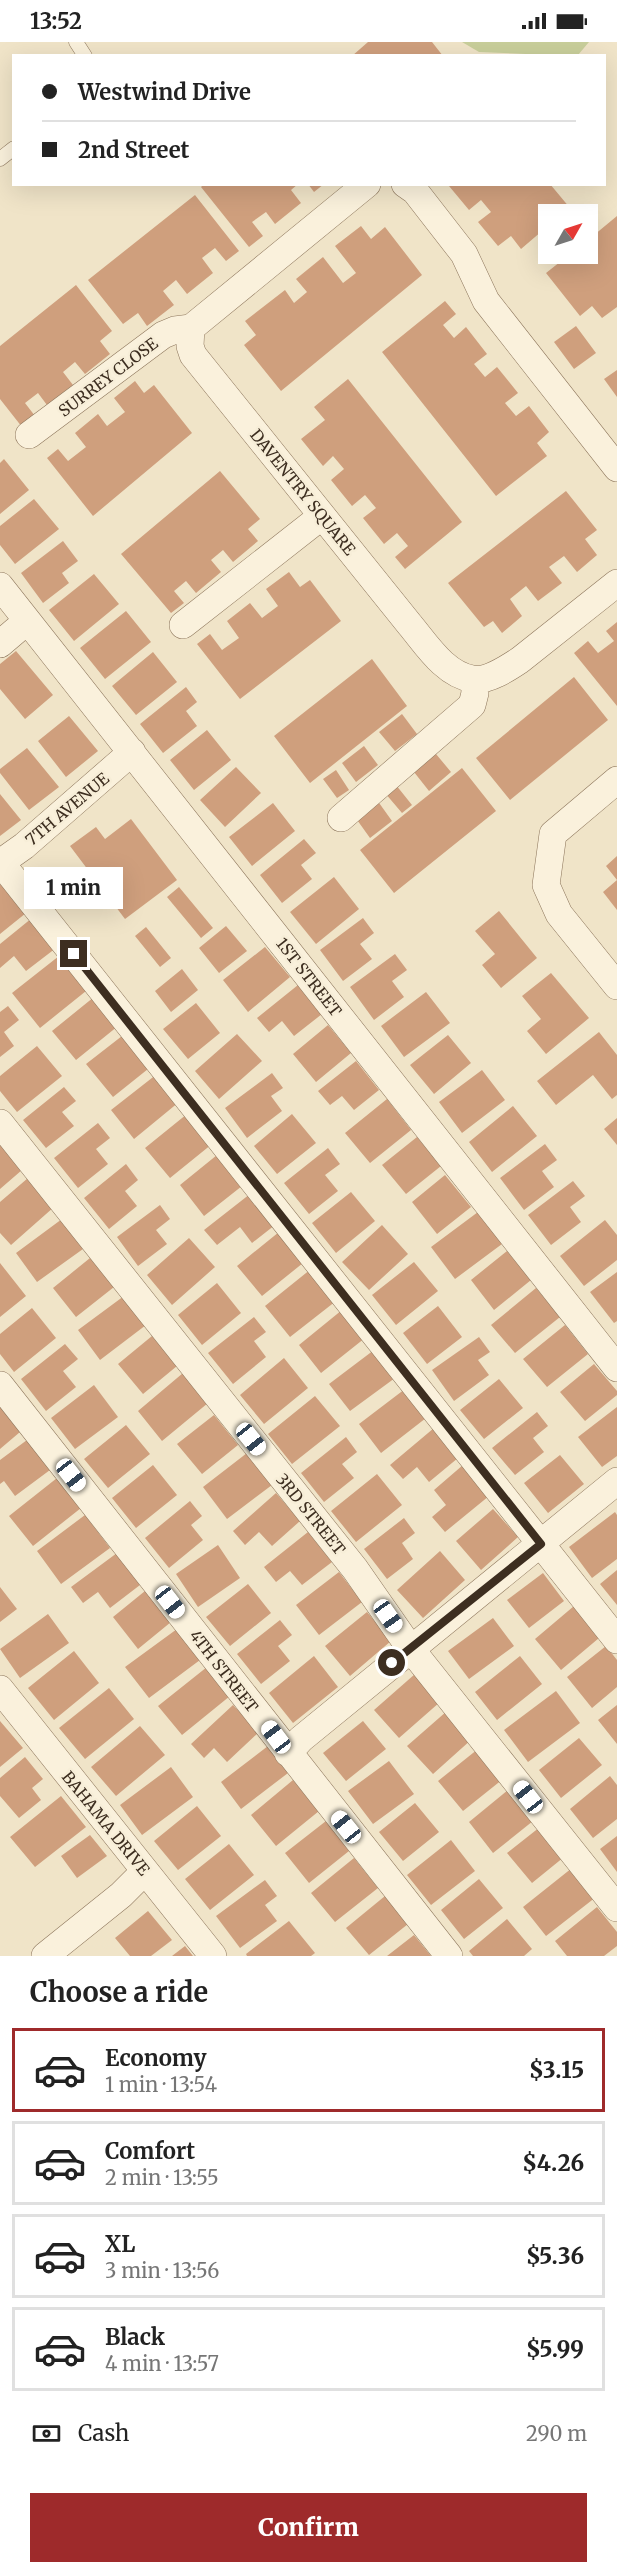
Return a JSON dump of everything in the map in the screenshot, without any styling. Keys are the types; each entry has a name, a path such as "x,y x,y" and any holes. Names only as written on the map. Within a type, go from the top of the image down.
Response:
{"street":[{"path":"191,328 366,186"},
{"path":"408,186 415,191 458,246 486,302 617,468"},
{"name":"SURREY CLOSE","path":"29,435 163,335 175,330 191,328"},
{"name":"DAVENTRY SQUARE","path":"191,328 190,346 194,355 322,516 438,658 460,675 474,680"},
{"path":"183,625 322,516"},
{"path":"341,818 472,705 475,693 474,680 504,670 520,660 617,583"},
{"name":"1ST STREET","path":"0,586 617,1368"},
{"path":"0,644 27,621"},
{"name":"7TH AVENUE","path":"0,863 24,846 132,752"},
{"path":"617,780 553,834 546,885 559,914 617,986"},
{"path":"0,863 617,1640"},
{"name":"3RD STREET","path":"0,1123 355,1569 410,1648 617,1908"},
{"name":"4TH STREET","path":"0,1385 449,1956"},
{"path":"288,1753 301,1739 410,1648 617,1481"},
{"name":"BAHAMA DRIVE","path":"0,1689 213,1956"},
{"path":"45,1956 121,1895 144,1872"}],"lane":[{"path":"0,159 12,150"}],"green space":[{"path":"462,42 589,42 579,54 479,52"}],"building":[{"path":"368,42 432,42 441,54 354,54"},
{"path":"296,186 291,190 301,203 275,224 266,212 252,222 263,236 249,247 201,187"},
{"path":"310,186 322,186 314,192"},
{"path":"449,186 552,186 567,204 538,204 538,234 521,249 511,236 498,246 478,222 491,212 481,200 469,210"},
{"path":"195,195 239,251 226,261 215,248 202,258 213,273 187,294 176,280 163,291 174,305 147,326 138,313 123,324 88,280"},
{"path":"617,216 617,307 602,318 592,306 580,316 546,273 557,264 598,264 598,232"},
{"path":"361,226 371,239 385,227 422,275 281,391 244,345 256,335 245,321 285,290 294,303 307,292 296,279 323,257 343,283 356,273 335,246"},
{"path":"76,285 112,331 100,341 110,354 85,374 75,362 63,372 73,385 47,405 38,393 25,403 35,416 22,427 0,399 0,346"},
{"path":"445,301 456,314 443,325 454,338 466,327 487,354 474,364 485,377 497,367 518,393 505,403 516,416 529,406 549,432 537,443 547,456 496,496 382,352"},
{"path":"576,326 596,353 574,369 554,342"},
{"path":"617,370 617,397 604,379"},
{"path":"348,379 462,522 405,569 395,557 408,546 397,533 384,544 363,518 376,508 365,495 352,506 331,480 344,469 333,456 323,466 301,439 325,420 314,407"},
{"path":"135,381 144,393 154,385 192,433 93,516 47,458 58,449 68,461 86,447 75,433 98,414 107,426 125,412 114,398"},
{"path":"4,459 29,490 0,514 0,463"},
{"path":"220,471 260,519 248,529 258,541 233,562 223,550 211,560 221,572 196,593 186,581 174,591 184,603 171,613 121,554"},
{"path":"566,491 597,530 585,539 597,555 577,572 564,556 549,567 562,583 538,601 526,586 510,599 522,616 502,633 493,621 484,627 448,583"},
{"path":"34,499 59,529 15,564 0,545 0,526"},
{"path":"63,541 78,561 62,573 69,583 43,603 21,573"},
{"path":"289,572 300,587 310,580 341,621 240,699 197,644 210,634 222,650 239,638 227,621 250,603 262,618 278,606 266,589"},
{"path":"94,574 119,604 74,641 49,610"},
{"path":"126,611 151,642 105,679 80,648"},
{"path":"617,622 617,706 574,653 588,641 598,653 614,641 606,631"},
{"path":"16,651 53,695 25,719 0,689 0,664"},
{"path":"153,652 177,682 136,715 112,686"},
{"path":"372,659 407,706 310,783 274,736"},
{"path":"574,677 608,720 510,800 476,758"},
{"path":"186,687 197,702 186,711 197,726 163,753 140,724"},
{"path":"402,714 417,734 395,751 379,732"},
{"path":"69,716 98,751 66,777 38,741"},
{"path":"207,730 231,760 194,790 170,760"},
{"path":"364,746 378,765 356,782 342,763"},
{"path":"27,748 59,787 29,810 0,773 0,769"},
{"path":"436,754 451,772 429,791 414,772"},
{"path":"236,767 261,793 225,827 200,800"},
{"path":"462,768 496,811 394,893 360,850"},
{"path":"336,770 349,790 337,798 323,779"},
{"path":"396,785 412,805 402,813 385,793"},
{"path":"0,794 21,820 0,836"},
{"path":"377,800 392,821 370,838 355,817"},
{"path":"273,803 295,831 252,866 229,837"},
{"path":"131,819 177,880 125,919 70,846 96,827 105,839"},
{"path":"304,839 316,853 301,865 312,879 282,903 260,875"},
{"path":"617,856 617,880 606,866"},
{"path":"334,877 359,909 316,944 290,912"},
{"path":"617,880 617,910 603,892"},
{"path":"2,884 26,913 0,934 0,885"},
{"path":"179,887 213,928 201,938 167,897"},
{"path":"499,911 537,958 501,988 482,965 495,954 475,931"},
{"path":"32,918 56,948 26,971 14,956 0,968 0,944"},
{"path":"363,918 374,933 360,944 372,959 343,981 320,950"},
{"path":"226,926 247,951 219,973 199,948"},
{"path":"146,927 171,958 160,967 135,936"},
{"path":"265,947 290,977 248,1012 223,980"},
{"path":"395,954 407,970 392,981 404,997 374,1020 350,987"},
{"path":"59,956 86,991 40,1028 12,993"},
{"path":"182,969 198,990 171,1012 155,991"},
{"path":"551,973 589,1018 546,1054 527,1031 541,1019 522,996"},
{"path":"298,985 322,1014 294,1036 282,1021 269,1032 257,1018"},
{"path":"426,992 450,1023 404,1057 381,1026"},
{"path":"94,997 118,1026 76,1060 52,1031"},
{"path":"196,1003 220,1033 188,1059 163,1029"},
{"path":"8,1006 19,1020 4,1032 14,1046 0,1057 0,1012"},
{"path":"328,1025 351,1053 316,1082 293,1054"},
{"path":"599,1032 617,1055 617,1095 612,1099 593,1075 556,1105 537,1081"},
{"path":"237,1034 262,1061 219,1099 195,1071"},
{"path":"448,1035 471,1063 434,1094 410,1065"},
{"path":"122,1036 148,1069 113,1097 86,1064"},
{"path":"37,1046 62,1076 17,1112 0,1091 0,1076"},
{"path":"356,1061 379,1090 354,1110 342,1096 330,1105 318,1091"},
{"path":"482,1070 505,1100 462,1133 439,1102"},
{"path":"272,1073 283,1088 271,1096 282,1111 247,1138 225,1108"},
{"path":"157,1074 179,1102 134,1139 111,1110"},
{"path":"64,1087 76,1101 62,1112 74,1126 46,1148 23,1120"},
{"path":"387,1099 411,1130 370,1163 345,1133"},
{"path":"513,1106 537,1136 492,1172 469,1142"},
{"path":"187,1114 212,1144 170,1178 145,1148"},
{"path":"292,1114 316,1143 277,1174 254,1146"},
{"path":"617,1118 617,1145 604,1129"},
{"path":"98,1123 110,1138 96,1149 108,1164 78,1188 54,1158"},
{"path":"417,1137 441,1166 406,1194 382,1165"},
{"path":"545,1144 557,1160 542,1171 554,1187 524,1210 500,1178"},
{"path":"0,1145 22,1170 0,1189"},
{"path":"328,1148 340,1164 325,1175 338,1191 309,1214 284,1183"},
{"path":"217,1155 242,1186 204,1216 180,1185"},
{"path":"126,1164 138,1180 125,1191 137,1206 109,1229 84,1198"},
{"path":"445,1175 471,1207 437,1234 412,1202"},
{"path":"28,1178 54,1207 11,1245 0,1233 0,1202"},
{"path":"573,1181 585,1196 570,1207 581,1222 551,1245 528,1215"},
{"path":"351,1192 375,1221 336,1253 312,1223"},
{"path":"250,1194 275,1225 252,1243 240,1227 217,1245 204,1230"},
{"path":"160,1205 170,1219 156,1230 167,1244 138,1266 117,1237"},
{"path":"478,1212 502,1244 455,1279 431,1247"},
{"path":"62,1219 83,1249 37,1282 16,1253"},
{"path":"605,1220 617,1235 617,1260 584,1286 560,1256"},
{"path":"382,1225 408,1254 369,1290 342,1262"},
{"path":"279,1232 303,1263 262,1296 237,1266"},
{"path":"189,1238 215,1267 172,1305 147,1275"},
{"path":"507,1251 531,1280 494,1310 471,1280"},
{"path":"90,1258 114,1287 76,1317 53,1288"},
{"path":"414,1262 438,1291 396,1325 372,1295"},
{"path":"0,1263 26,1296 0,1317"},
{"path":"311,1269 336,1301 290,1337 265,1306"},
{"path":"617,1272 617,1321 614,1323 590,1292"},
{"path":"217,1283 241,1313 202,1345 178,1315"},
{"path":"536,1288 560,1317 515,1353 491,1325"},
{"path":"124,1296 146,1325 100,1360 78,1330"},
{"path":"438,1306 462,1337 427,1364 403,1333"},
{"path":"32,1308 56,1338 14,1372 0,1354 0,1334"},
{"path":"342,1310 365,1338 321,1373 299,1345"},
{"path":"254,1317 266,1332 254,1341 266,1357 233,1384 208,1353"},
{"path":"565,1325 588,1354 547,1387 523,1359"},
{"path":"152,1336 177,1366 143,1394 118,1364"},
{"path":"479,1337 490,1352 478,1360 489,1375 454,1401 432,1370"},
{"path":"65,1344 78,1359 63,1371 76,1387 46,1411 21,1379"},
{"path":"374,1350 395,1378 350,1411 329,1384"},
{"path":"284,1358 308,1388 264,1424 240,1395"},
{"path":"594,1364 617,1391 617,1395 585,1421 560,1392"},
{"path":"183,1373 208,1403 162,1441 138,1411"},
{"path":"499,1379 523,1408 484,1439 460,1410"},
{"path":"94,1385 118,1417 75,1449 51,1418"},
{"path":"405,1389 426,1418 381,1453 359,1424"},
{"path":"315,1396 340,1426 292,1464 268,1434"},
{"path":"0,1407 20,1432 0,1449"},
{"path":"617,1407 617,1456 602,1467 578,1437"},
{"path":"537,1412 548,1426 533,1438 544,1452 515,1475 492,1448"},
{"path":"214,1415 238,1445 202,1474 177,1444"},
{"path":"126,1425 150,1454 108,1488 84,1459"},
{"path":"434,1428 458,1458 429,1482 417,1467 403,1479 390,1465"},
{"path":"346,1437 357,1452 342,1464 354,1478 324,1502 301,1473"},
{"path":"27,1440 50,1470 15,1496 4,1481 0,1484 0,1460"},
{"path":"247,1453 272,1485 227,1519 203,1487"},
{"path":"560,1455 584,1484 548,1513 524,1483"},
{"path":"153,1465 177,1495 136,1528 112,1498"},
{"path":"463,1465 489,1496 445,1532 432,1517 446,1505 434,1490"},
{"path":"377,1474 402,1505 356,1542 331,1511"},
{"path":"57,1478 81,1508 33,1546 9,1516"},
{"path":"276,1493 300,1521 272,1546 259,1532 245,1545 233,1531"},
{"path":"190,1501 202,1516 191,1525 203,1540 169,1568 145,1538"},
{"path":"493,1509 518,1537 481,1570 456,1541"},
{"path":"615,1512 617,1515 617,1559 592,1578 569,1547"},
{"path":"85,1515 110,1548 61,1584 37,1551"},
{"path":"404,1518 415,1533 402,1543 413,1559 387,1579 364,1549"},
{"path":"308,1532 332,1562 302,1585 290,1571 276,1582 264,1567"},
{"path":"218,1545 240,1578 198,1607 176,1574"},
{"path":"440,1551 465,1580 423,1618 397,1590"},
{"path":"117,1553 140,1585 110,1608 98,1592 83,1603 71,1587"},
{"path":"617,1570 617,1605 600,1584"},
{"path":"339,1572 362,1602 319,1635 296,1605"},
{"path":"543,1573 564,1601 529,1628 507,1600"},
{"path":"248,1584 271,1613 230,1646 206,1617"},
{"path":"0,1587 17,1609 0,1622"},
{"path":"145,1591 171,1622 138,1649 113,1617"},
{"path":"574,1606 599,1638 561,1670 535,1639"},
{"path":"367,1612 391,1641 350,1676 325,1646"},
{"path":"48,1614 69,1643 20,1678 0,1649"},
{"path":"493,1618 514,1646 469,1679 448,1651"},
{"path":"280,1620 292,1635 278,1646 290,1661 261,1684 237,1654"},
{"path":"177,1629 200,1660 149,1698 125,1667"},
{"path":"606,1646 617,1660 617,1687 592,1708 567,1677"},
{"path":"74,1651 99,1683 54,1720 28,1688"},
{"path":"314,1656 338,1687 293,1723 269,1693"},
{"path":"520,1656 542,1684 497,1720 475,1692"},
{"path":"207,1667 230,1696 182,1735 158,1706"},
{"path":"415,1674 440,1702 399,1738 374,1710"},
{"path":"109,1688 134,1719 85,1759 59,1728"},
{"path":"556,1691 580,1723 528,1762 504,1730"},
{"path":"233,1705 259,1732 227,1762 214,1748 204,1758 191,1744"},
{"path":"617,1705 617,1744 598,1720"},
{"path":"447,1711 472,1739 433,1774 407,1746"},
{"path":"0,1721 23,1748 0,1767"},
{"path":"363,1721 386,1749 346,1781 323,1753"},
{"path":"140,1726 165,1755 116,1796 91,1767"},
{"path":"579,1738 602,1765 561,1798 539,1770"},
{"path":"268,1746 288,1773 241,1809 221,1782"},
{"path":"478,1749 503,1779 463,1811 438,1781"},
{"path":"25,1757 43,1779 32,1788 41,1800 19,1818 0,1796 0,1778"},
{"path":"389,1761 414,1794 373,1824 348,1791"},
{"path":"171,1767 193,1797 142,1835 120,1805"},
{"path":"610,1776 617,1785 617,1819 593,1838 570,1809"},
{"path":"293,1780 319,1811 276,1846 251,1815"},
{"path":"508,1790 533,1821 493,1853 469,1822"},
{"path":"61,1796 86,1827 35,1867 10,1837"},
{"path":"415,1803 439,1832 403,1861 379,1832"},
{"path":"197,1806 221,1836 178,1870 154,1841"},
{"path":"326,1821 349,1851 309,1883 285,1853"},
{"path":"540,1827 564,1857 532,1883 507,1853"},
{"path":"90,1835 107,1856 77,1878 61,1856"},
{"path":"617,1836 617,1872 600,1849"},
{"path":"451,1840 475,1871 431,1905 407,1875"},
{"path":"229,1844 254,1875 210,1910 185,1879"},
{"path":"354,1858 378,1888 335,1922 311,1893"},
{"path":"572,1868 596,1897 546,1936 523,1907"},
{"path":"479,1879 503,1908 464,1939 441,1910"},
{"path":"265,1880 277,1896 265,1905 277,1921 240,1948 216,1916"},
{"path":"385,1896 408,1924 369,1955 346,1928"},
{"path":"597,1907 617,1932 617,1946 604,1956 567,1956 555,1941"},
{"path":"148,1911 172,1940 151,1956 130,1956 115,1938"},
{"path":"507,1919 532,1949 524,1956 473,1956 469,1951"},
{"path":"289,1921 315,1953 311,1956 247,1956 246,1954"},
{"path":"414,1935 431,1956 387,1956"},
{"path":"185,1946 193,1956 172,1956"}],"route":[{"path":"74,954 484,1469 541,1544 392,1663"}]}
